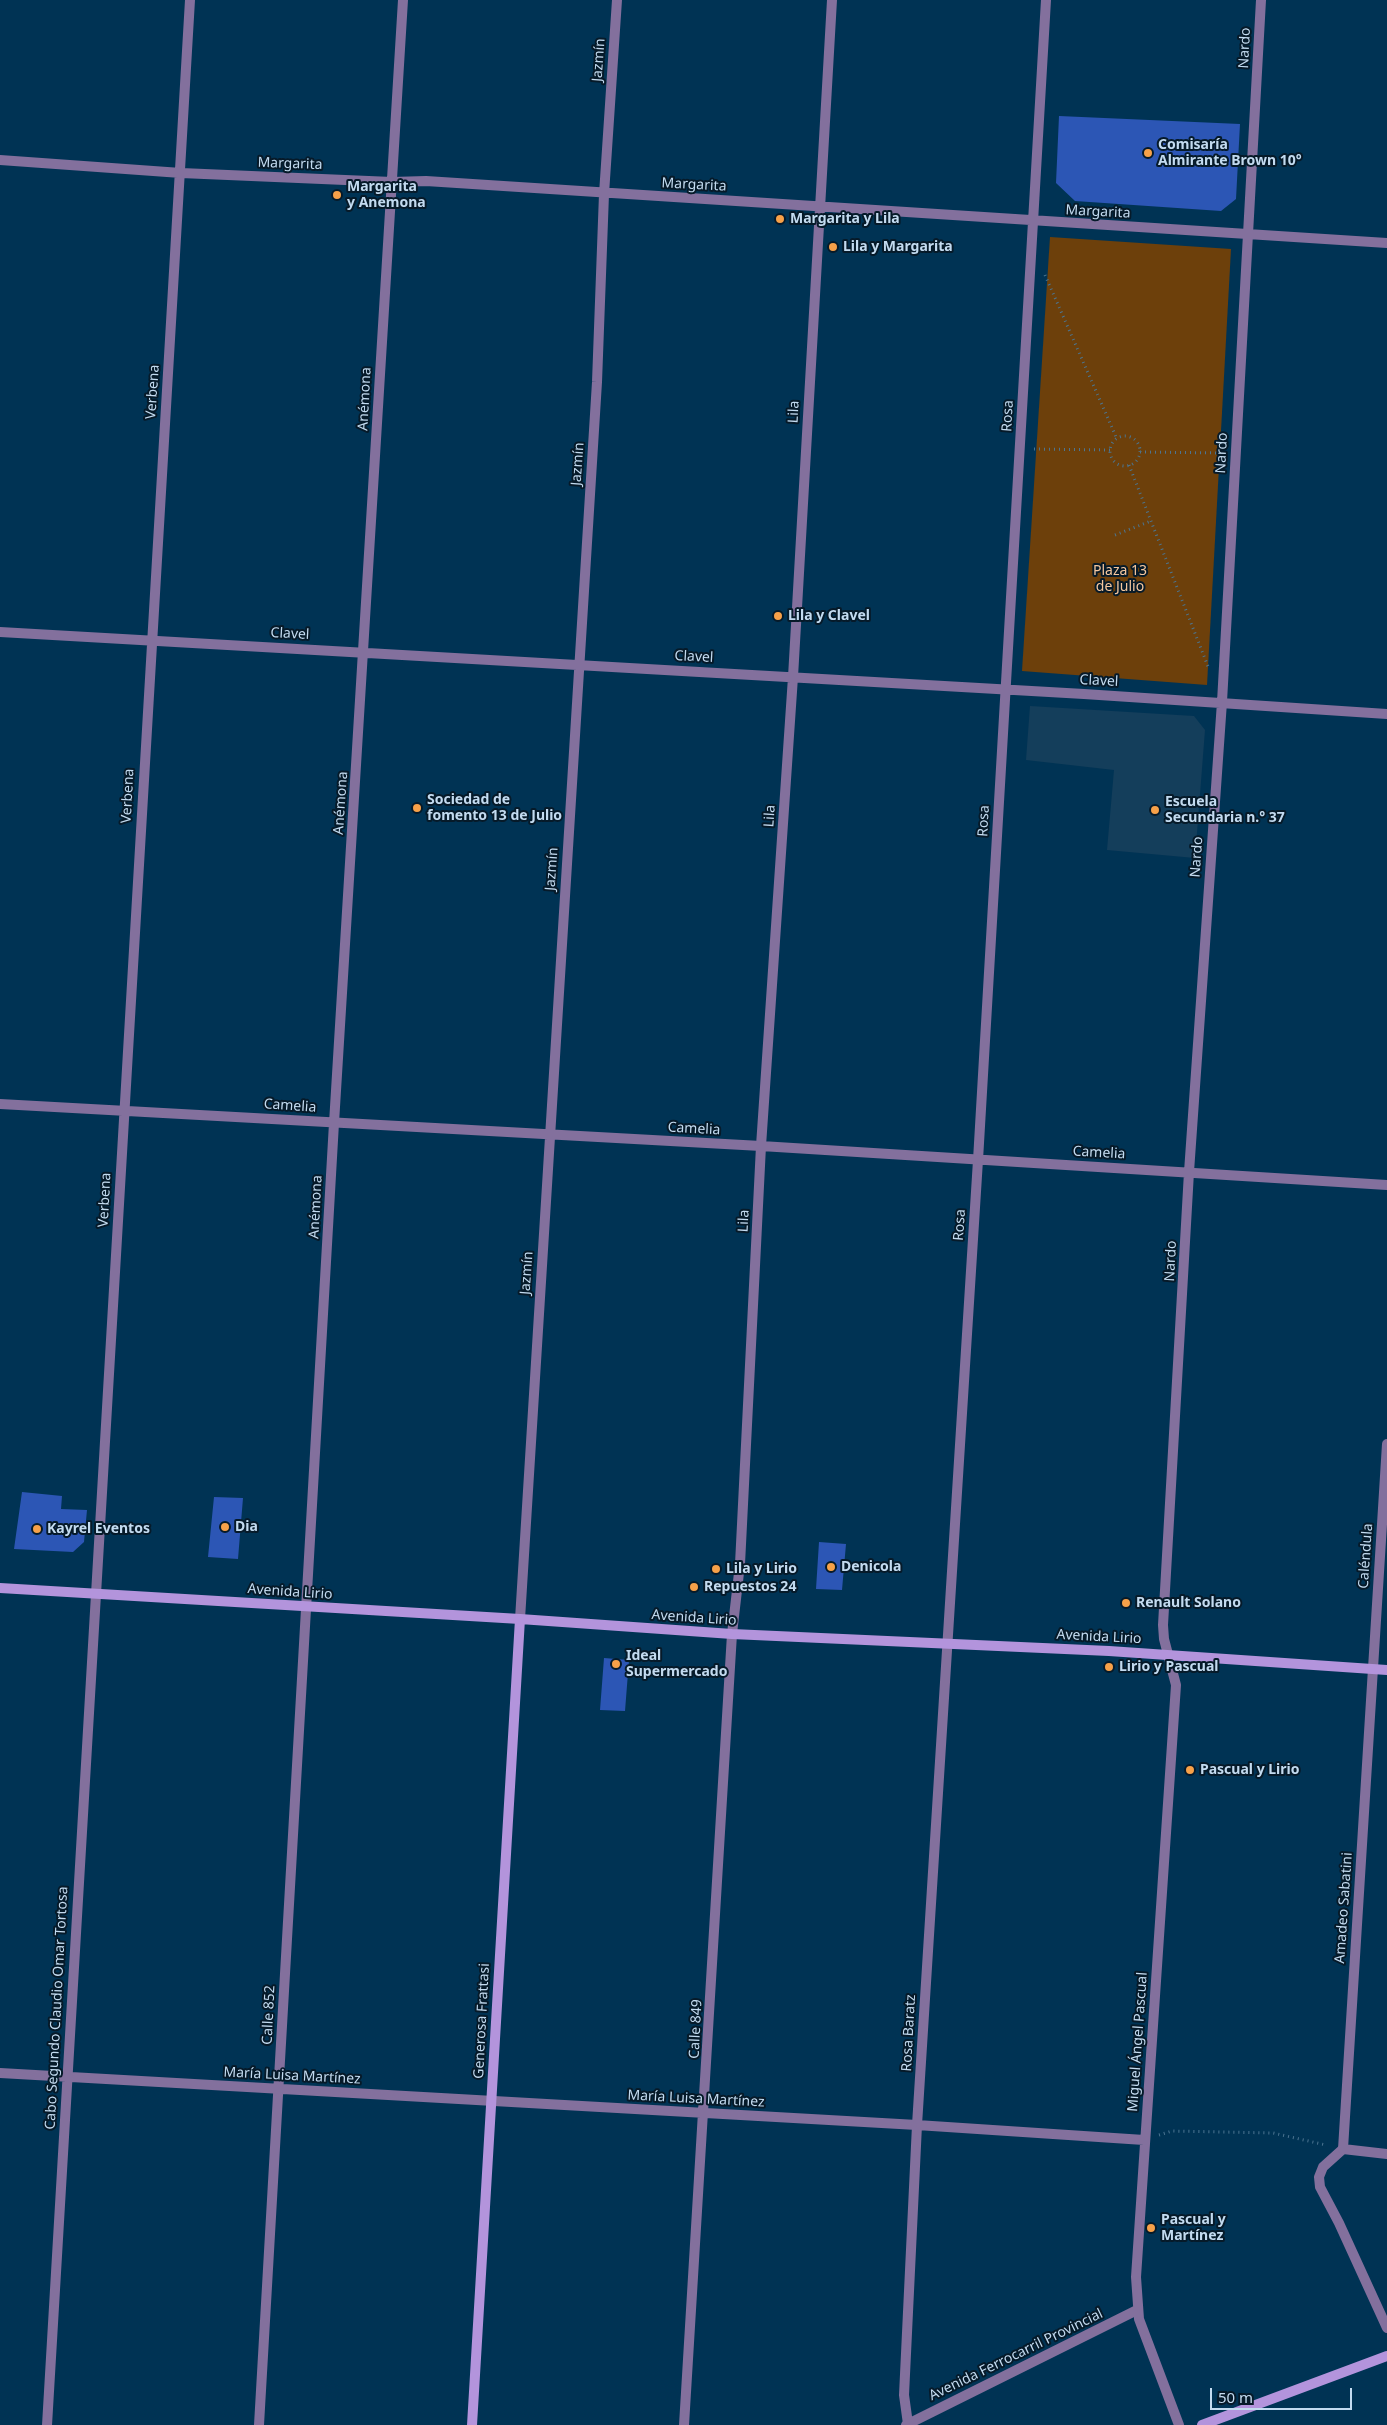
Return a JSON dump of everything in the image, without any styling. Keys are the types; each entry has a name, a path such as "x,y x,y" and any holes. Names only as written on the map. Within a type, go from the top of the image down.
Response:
{"main road":[{"name":"Avenida Lirio","path":"0,1588 520,1619 732,1634 1168,1655 1387,1670"},
{"name":"Generosa Frattasi","path":"472,2425 520,1619"},
{"path":"1202,2425 1387,2356"}],"street":[{"name":"Verbena","path":"97,1594 151,639 181,173 190,0"},
{"name":"Anémona","path":"306,1607 403,0"},
{"name":"Jazmín","path":"520,1619 597,382 604,194 617,0"},
{"name":"Lila","path":"732,1634 740,1564 761,1146 793,677 832,0"},
{"name":"Rosa","path":"947,1643 978,1160 1046,0"},
{"name":"Nardo","path":"1168,1655 1163,1625 1190,1172 1222,702 1261,0"},
{"name":"Margarita","path":"0,160 181,173 426,182 820,206 1032,222 1387,243"},
{"name":"Clavel","path":"0,632 151,639 1005,689 1387,714"},
{"name":"Camelia","path":"0,1104 761,1146 1387,1185"},
{"name":"Caléndula","path":"1373,1669 1387,1444"},
{"name":"Cabo Segundo Claudio Omar Tortosa","path":"47,2425 66,2077 97,1594"},
{"name":"Calle 852","path":"258,2425 306,1607"},
{"name":"Calle 849","path":"684,2425 705,2112 732,1634"},
{"name":"Rosa Baratz","path":"907,2424 904,2395 947,1643"},
{"name":"Miguel Ángel Pascual","path":"1168,1655 1176,1685 1144,2140 1141,2228 1136,2277 1139,2319 1179,2425"},
{"name":"Amadeo Sabatini","path":"1343,2149 1373,1669"},
{"name":"María Luisa Martínez","path":"0,2073 491,2102 705,2112 1144,2140"},
{"path":"1387,2154 1343,2149 1323,2167 1318,2177 1320,2187 1340,2223 1387,2328"},
{"name":"Avenida Ferrocarril Provincial","path":"907,2424 1137,2310"}],"path":[{"path":"1044,271 1118,439"},
{"path":"1131,437 1138,443 1140,452 1136,462 1129,465 1117,463 1111,455 1111,450 1118,439 1131,437"},
{"path":"1020,449 1111,450"},
{"path":"1140,452 1236,453"},
{"path":"1129,465 1211,675"},
{"path":"1115,535 1151,521"},
{"path":"1144,2140 1172,2131 1273,2133 1343,2149"}],"shaded area":[{"name":"Escuela Secundaria n.° 37","path":"1030,706 1194,716 1205,730 1195,858 1107,850 1114,770 1026,760"}],"green space":[{"name":"Plaza 13 de Julio","path":"1050,237 1231,249 1207,685 1022,671"}],"building":[{"name":"Comisaría Almirante Brown 10°","path":"1059,116 1240,124 1236,199 1221,211 1075,201 1056,183"},
{"name":"Kayrel Eventos","path":"22,1492 62,1496 61,1509 87,1510 84,1542 73,1552 14,1549"},
{"name":"Dia","path":"214,1497 243,1498 238,1559 208,1557"},
{"name":"Denicola","path":"819,1542 846,1544 842,1590 816,1589"},
{"path":"604,1658 629,1660 625,1711 600,1710"}],"place":[{"name":"Comisaría Almirante Brown 10°","path":"1148,153"},
{"name":"Margarita y Anemona","path":"337,195"},
{"name":"Margarita y Lila","path":"780,219"},
{"name":"Lila y Margarita","path":"833,247"},
{"name":"Lila y Clavel","path":"778,616"},
{"name":"Sociedad de fomento 13 de Julio","path":"417,808"},
{"name":"Escuela Secundaria n.° 37","path":"1155,810"},
{"name":"Dia","path":"225,1527"},
{"name":"Kayrel Eventos","path":"37,1529"},
{"name":"Denicola","path":"831,1567"},
{"name":"Lila y Lirio","path":"716,1569"},
{"name":"Repuestos 24","path":"694,1587"},
{"name":"Renault Solano","path":"1126,1603"},
{"name":"Ideal Supermercado","path":"616,1664"},
{"name":"Lirio y Pascual","path":"1109,1667"},
{"name":"Pascual y Lirio","path":"1190,1770"},
{"name":"Pascual y Martínez","path":"1151,2228"}]}
